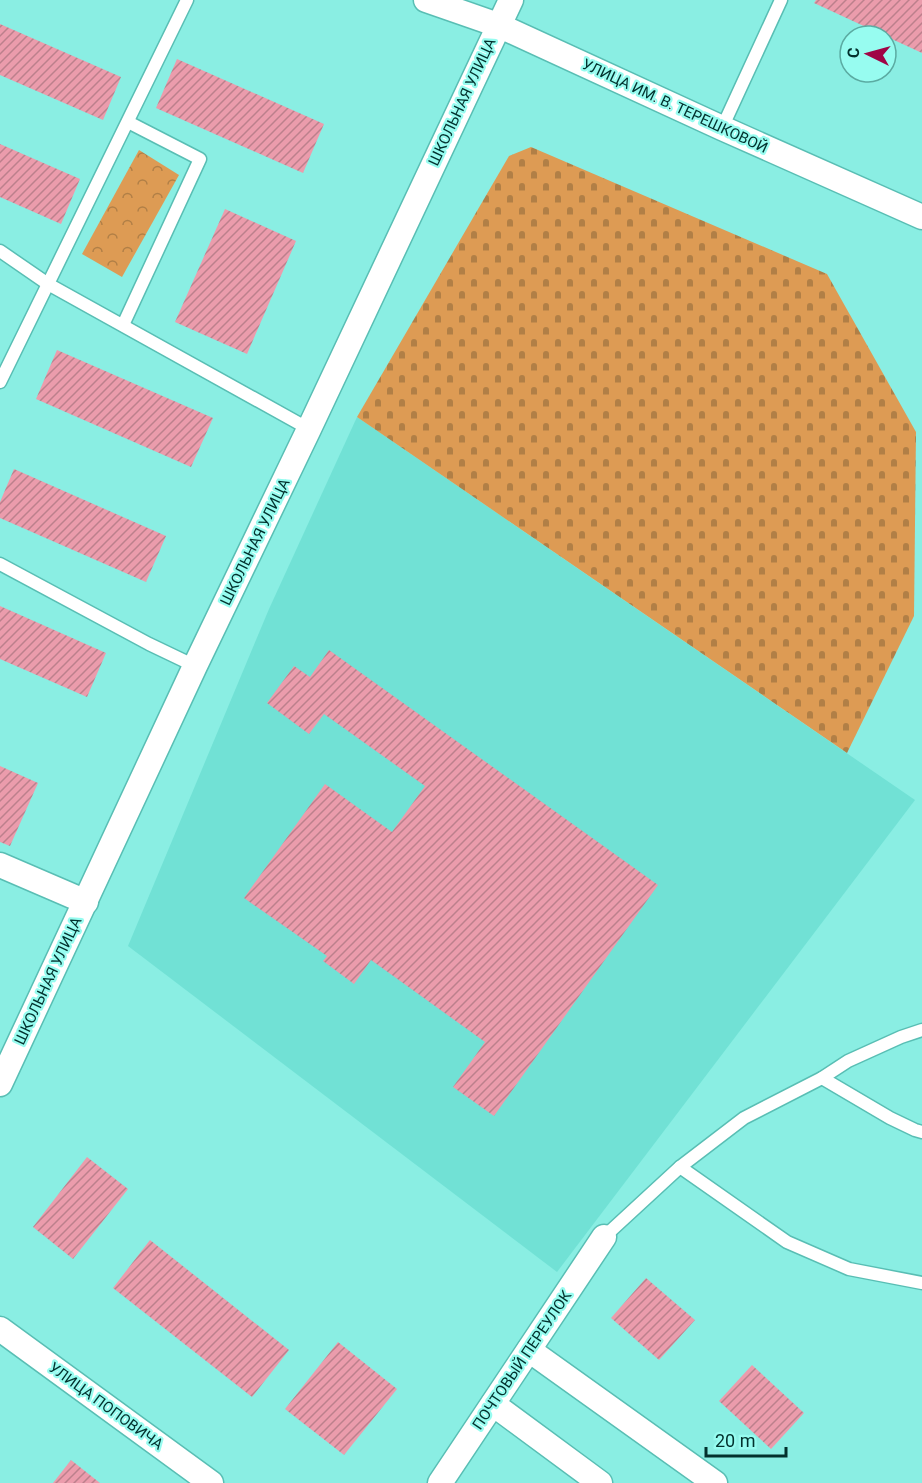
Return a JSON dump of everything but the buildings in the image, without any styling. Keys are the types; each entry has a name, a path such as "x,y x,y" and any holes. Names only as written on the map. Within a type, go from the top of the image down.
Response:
{"street":[{"name":"УЛИЦА ИМ. В. ТЕРЕШКОВОЙ","path":"426,0 498,25 922,217"},
{"name":"ШКОЛЬНАЯ УЛИЦА","path":"0,1084 195,666 511,0"},
{"path":"0,865 86,902"},
{"name":"ПОЧТОВЫЙ ПЕРЕУЛОК","path":"440,1483 604,1237"},
{"name":"УЛИЦА ПОПОВИЧА","path":"0,1329 211,1483"},
{"path":"529,1350 715,1483"},
{"path":"493,1404 600,1483"}],"lane":[{"path":"0,382 188,0"},
{"path":"722,128 781,0"},
{"path":"123,325 200,159 128,122"},
{"path":"0,250 48,284 309,429"},
{"path":"0,564 195,666"},
{"path":"604,1237 680,1167 744,1119 822,1078 848,1061 922,1030"},
{"path":"822,1078 890,1118 922,1132"},
{"path":"680,1167 787,1242 849,1269 922,1283"}],"shaded area":[{"path":"357,417 915,800 557,1272 128,946 269,609"}],"green space":[{"path":"531,147 827,274 916,432 914,616 847,753 357,417 509,156"},
{"path":"139,150 179,175 122,277 82,254"}]}
